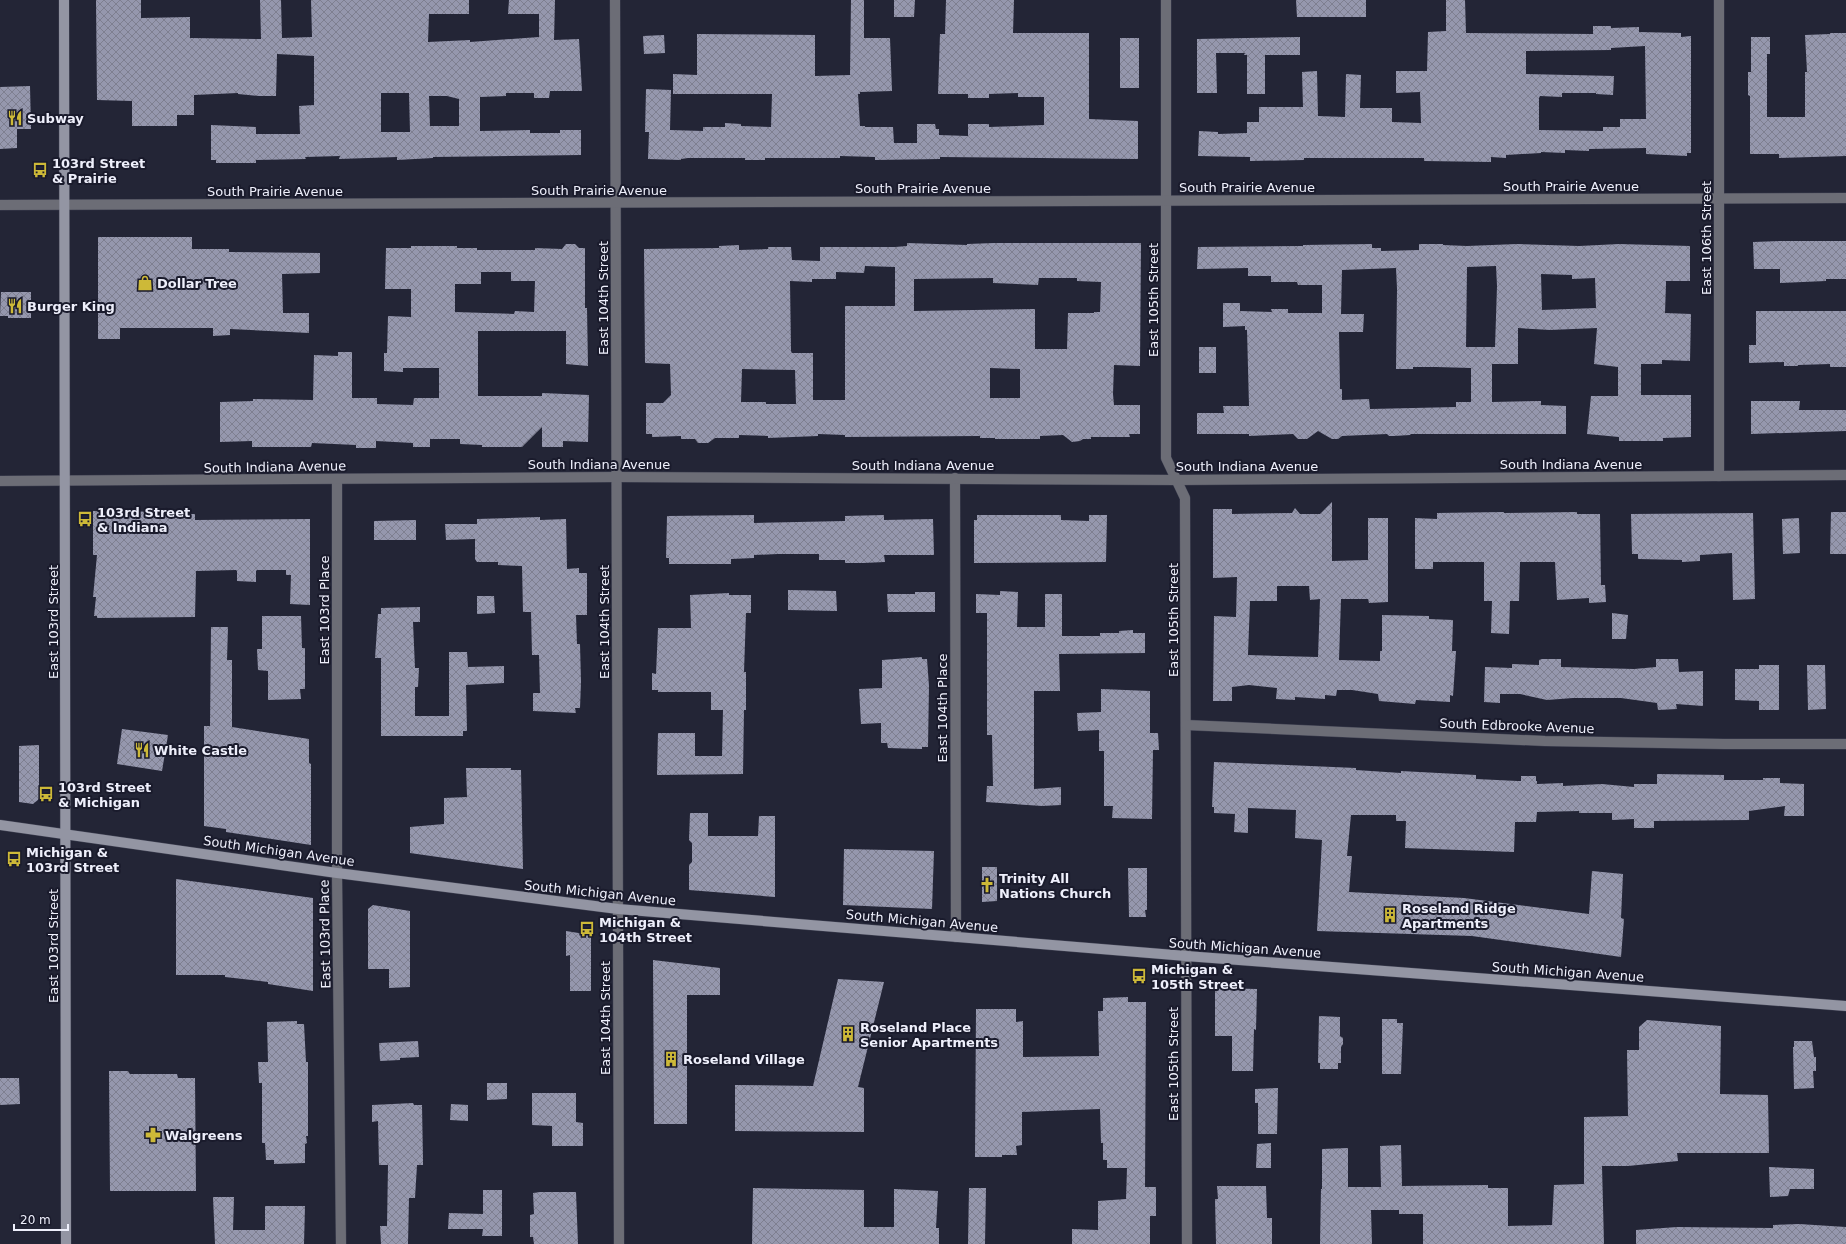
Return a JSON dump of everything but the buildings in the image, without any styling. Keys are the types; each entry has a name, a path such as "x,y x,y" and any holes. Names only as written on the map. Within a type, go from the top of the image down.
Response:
{"main road":[{"name":"East 103rd Street","path":"64,0 66,482 66,1244"},
{"name":"South Michigan Avenue","path":"0,825 337,873 618,910 1186,956 1846,1006"}],"street":[{"name":"East 104th Street","path":"615,0 619,1244"},
{"name":"East 105th Street","path":"1166,0 1166,458 1185,498 1187,1244"},
{"name":"East 106th Street","path":"1719,0 1719,476"},
{"name":"South Prairie Avenue","path":"0,205 65,206 1846,198"},
{"name":"South Indiana Avenue","path":"0,482 617,477 1176,480 1846,475"},
{"name":"East 104th Place","path":"955,478 956,937"},
{"name":"East 103rd Place","path":"337,479 337,873 340,1244"},
{"name":"South Edbrooke Avenue","path":"1186,725 1545,741 1724,744 1846,744"}],"place":[{"name":"Subway","path":"15,118"},
{"name":"103rd Street & Prairie","path":"40,170"},
{"name":"Dollar Tree","path":"145,283"},
{"name":"Burger King","path":"15,306"},
{"name":"103rd Street & Indiana","path":"85,519"},
{"name":"White Castle","path":"142,750"},
{"name":"103rd Street & Michigan","path":"46,794"},
{"name":"Michigan & 103rd Street","path":"14,859"},
{"name":"Trinity All Nations Church","path":"987,885"},
{"name":"Roseland Ridge Apartments","path":"1390,915"},
{"name":"Michigan & 104th Street","path":"587,929"},
{"name":"Michigan & 105th Street","path":"1139,976"},
{"name":"Roseland Place Senior Apartments","path":"848,1034"},
{"name":"Roseland Village","path":"671,1059"},
{"name":"Walgreens","path":"153,1135"}]}
